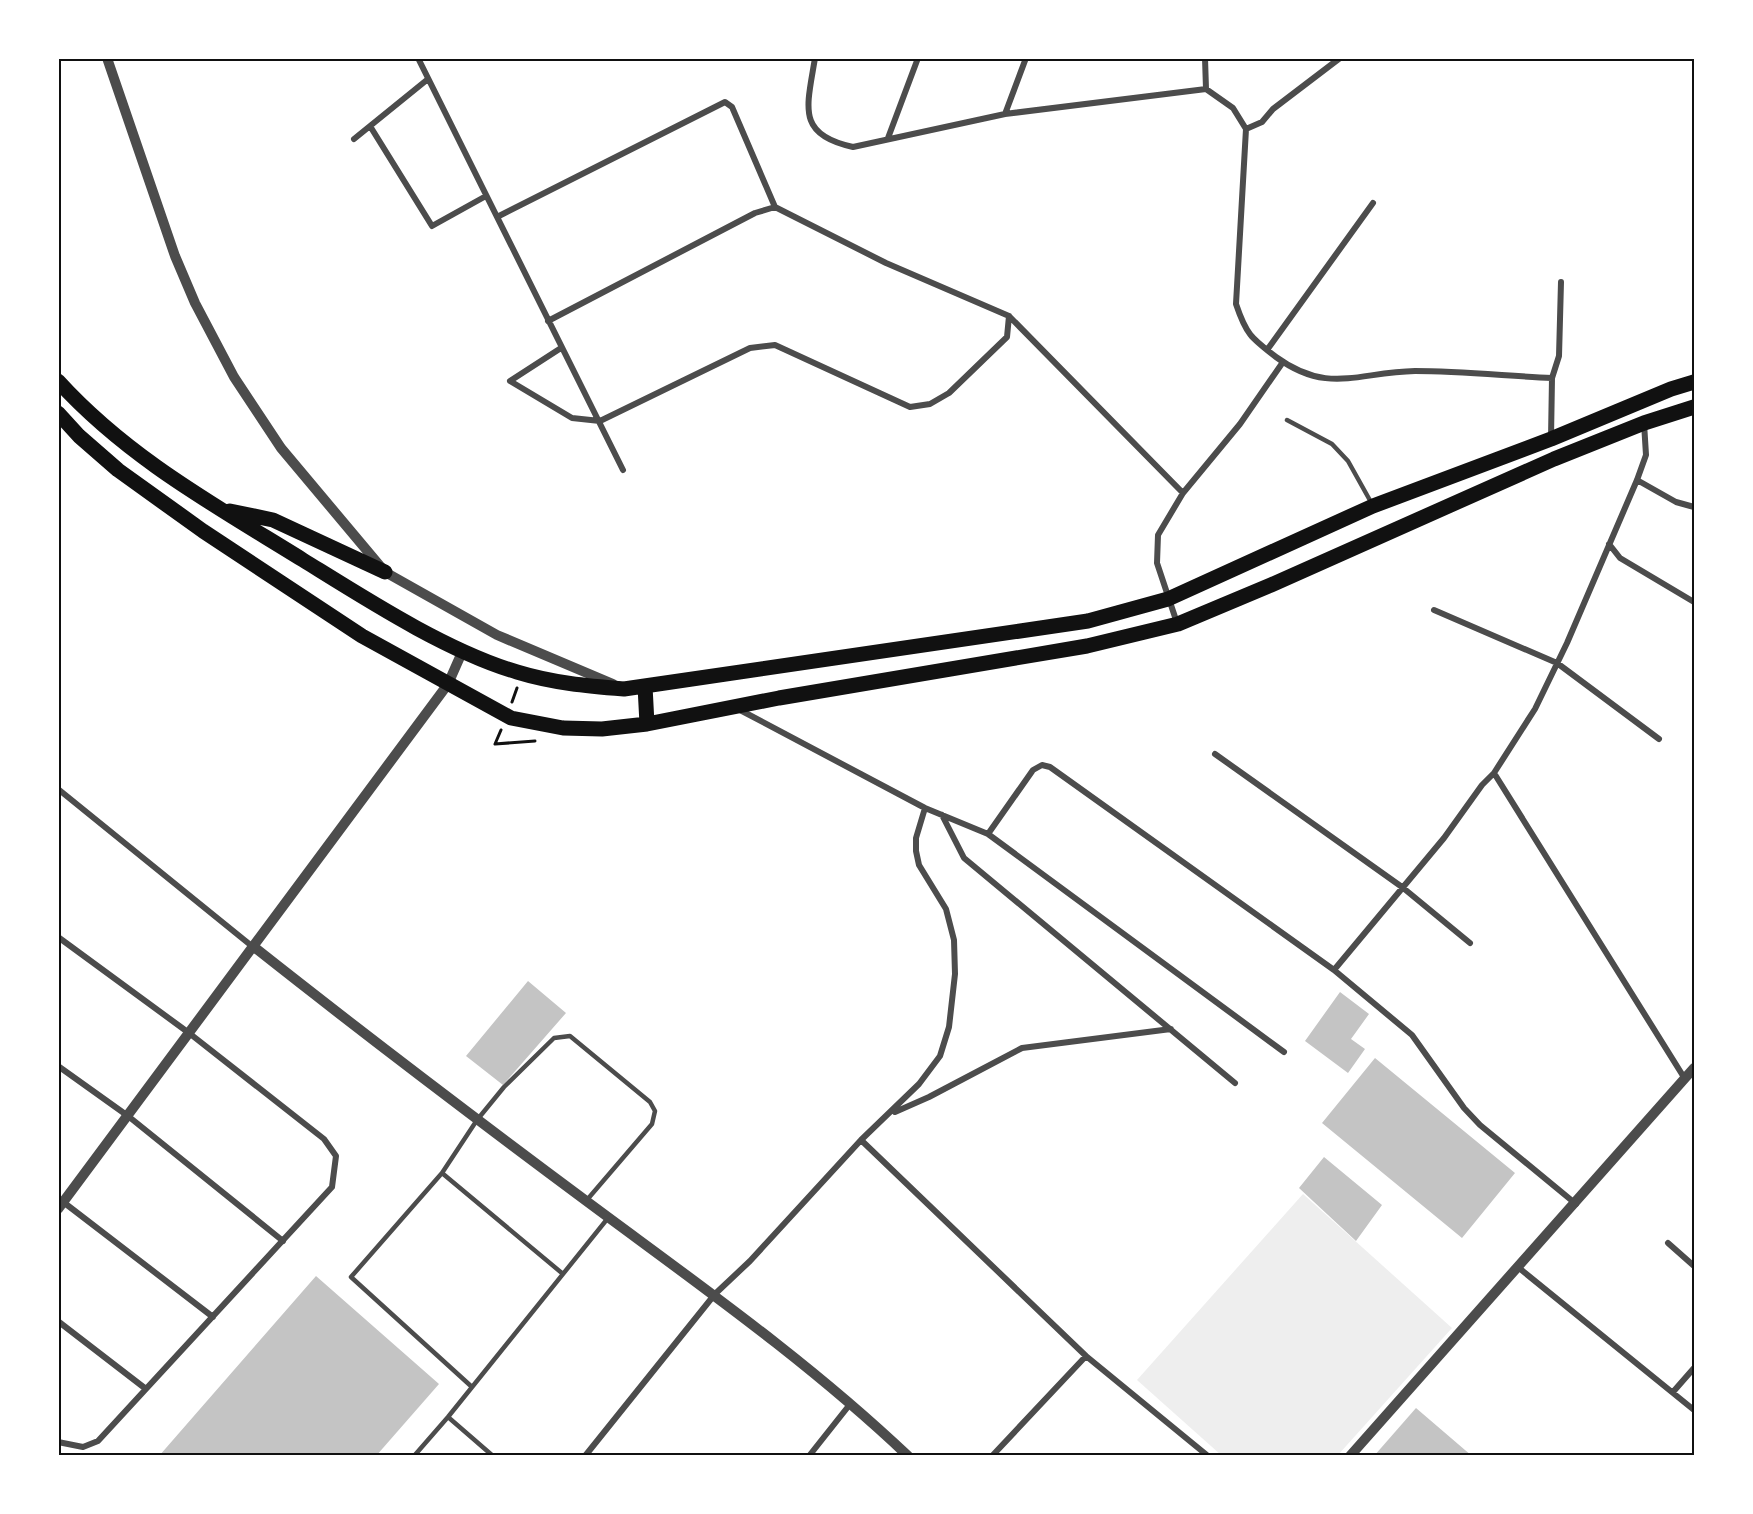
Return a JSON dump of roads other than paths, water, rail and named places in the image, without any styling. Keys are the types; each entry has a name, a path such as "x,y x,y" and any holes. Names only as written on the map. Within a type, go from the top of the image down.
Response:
{"main road":[{"path":"58,381 81,406 147,463 379,607 464,650 515,671 566,685 624,689 1088,621 1168,599 1373,506 1551,439 1671,389 1695,382"},
{"path":"58,413 79,436 118,470 203,531 362,636 511,718 563,728 602,729 647,724 737,708 778,698 1087,646 1178,624 1644,423 1695,407"},
{"path":"220,509 273,519 385,572"},
{"path":"645,686 647,724"}],"street":[{"path":"107,58 175,256 195,303 234,377 281,448 385,572 507,639 624,689"},
{"path":"418,58 623,470"},
{"path":"815,58 810,96 810,120 816,133 831,142 853,147 1005,114 1206,89 1233,108 1246,129 1236,304 1243,324 1253,341 1283,362 1317,378 1348,378 1412,371 1552,378"},
{"path":"888,138 918,58"},
{"path":"1005,114 1026,58"},
{"path":"1205,58 1206,89"},
{"path":"1246,129 1262,122 1273,109 1340,58"},
{"path":"354,139 428,79"},
{"path":"497,217 726,102 732,107 775,207 886,263 1009,316 1183,493"},
{"path":"370,126 432,226 486,196"},
{"path":"1267,350 1373,203"},
{"path":"548,321 755,213 775,207"},
{"path":"1551,439 1552,378 1559,356 1562,282"},
{"path":"561,348 510,381 572,418 600,421 750,348 776,345 910,407 930,405 964,379 1007,337 1009,316"},
{"path":"1178,624 1157,563 1158,535 1183,493 1240,424 1283,362"},
{"path":"1334,970 1444,838 1482,785 1494,773 1535,709 1637,480 1646,455 1644,423"},
{"path":"1637,480 1676,502 1695,507"},
{"path":"1609,544 1620,558 1695,602"},
{"path":"1434,610 1557,663 1659,739"},
{"path":"213,1317 60,1203 128,1116 448,684 464,650"},
{"path":"737,708 925,808 988,834 1284,1052"},
{"path":"1215,754 1402,887 1470,943"},
{"path":"988,834 1033,770 1042,765 1050,767 1334,970 1412,1035 1464,1108 1480,1125 1576,1204"},
{"path":"1494,773 1685,1079"},
{"path":"58,789 391,1056 715,1294 851,1402 908,1455"},
{"path":"585,1455 715,1294 750,1261 861,1140 892,1113 919,1084 940,1056 949,1027 955,974 954,940 946,909 919,865 916,838 925,808"},
{"path":"941,814 964,858 1235,1083"},
{"path":"58,938 189,1033 324,1139 336,1156 332,1187 98,1441 83,1447 58,1442"},
{"path":"892,1113 929,1097 1022,1048 1171,1029"},
{"path":"58,1066 128,1116 283,1241"},
{"path":"1350,1455 1695,1068"},
{"path":"861,1140 1086,1356 1208,1455"},
{"path":"1668,1243 1695,1266"},
{"path":"1519,1268 1695,1410"},
{"path":"59,1322 146,1389"},
{"path":"992,1455 1086,1356"},
{"path":"1674,1392 1695,1368"},
{"path":"809,1455 851,1402"}],"lane":[{"path":"1287,420 1332,444 1348,461 1373,506"},
{"path":"472,1387 351,1277 442,1173 477,1120 504,1088 554,1038 570,1036 650,1102 655,1111 652,1124 586,1201"},
{"path":"442,1173 563,1274"},
{"path":"414,1455 448,1417 608,1217"},
{"path":"448,1417 493,1455"}]}
